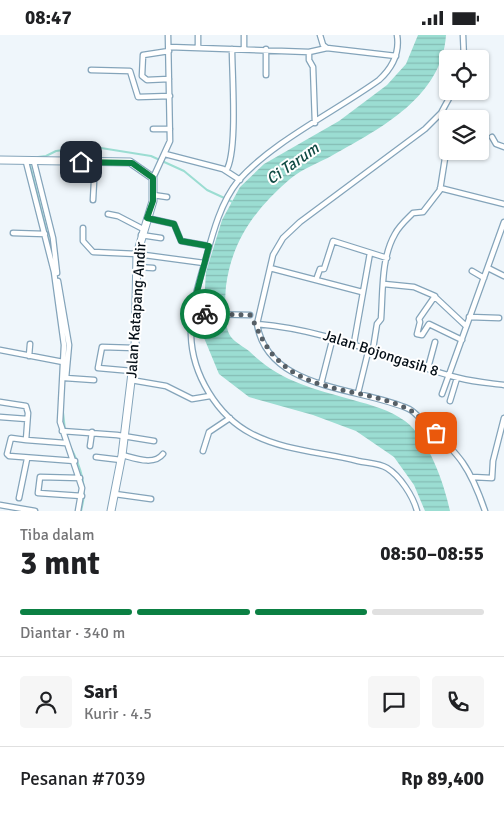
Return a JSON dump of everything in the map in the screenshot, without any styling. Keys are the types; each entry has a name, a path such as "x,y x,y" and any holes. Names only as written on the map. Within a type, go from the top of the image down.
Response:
{"street":[{"path":"1,162 132,163 153,178 170,141 168,35"},
{"path":"198,35 198,48"},
{"path":"244,35 244,49"},
{"path":"320,35 322,45 327,49"},
{"path":"397,35 396,57 387,72 379,80 268,153 240,180 227,199 209,246 194,303 191,335 194,359 210,396 230,418 251,433 294,449 346,458 386,468 406,489 417,511"},
{"path":"463,35 464,50"},
{"path":"169,79 147,79 142,76 142,55 169,49 198,48 309,52 327,49 396,57"},
{"path":"226,171 230,163 232,132 232,49"},
{"path":"266,49 266,75"},
{"path":"309,52 309,60 313,67 314,123"},
{"path":"91,70 130,71 138,97 170,96"},
{"path":"257,325 260,306 277,247 300,222 424,129 440,113 448,100"},
{"path":"153,129 170,129"},
{"path":"492,137 496,144 504,147"},
{"path":"165,154 226,171 240,180"},
{"path":"358,393 377,324 381,319 384,271 391,243 397,230 413,213 423,212 432,203 440,188 445,160"},
{"path":"29,162 54,272 64,345 64,378"},
{"path":"29,162 53,238 61,303 68,337 60,398 65,443 80,479 82,496 78,511"},
{"path":"93,200 95,163"},
{"name":"Jalan Katapang Andir","path":"111,511 121,458 122,436 135,348 137,255 153,195 153,178"},
{"path":"440,188 504,204"},
{"path":"153,195 167,197"},
{"path":"108,214 118,216 142,232 161,238"},
{"path":"147,218 174,224 181,241 209,246"},
{"path":"442,394 469,317 502,237 504,222"},
{"path":"83,227 83,241 93,252 204,263"},
{"path":"14,233 45,234"},
{"path":"316,280 320,269 324,269 333,241 387,258"},
{"path":"354,343 370,253"},
{"path":"138,267 153,268"},
{"path":"270,268 362,292"},
{"path":"488,268 504,276"},
{"path":"472,271 484,278"},
{"path":"384,284 414,287 430,292 466,326"},
{"path":"434,296 419,319 420,322 416,334 422,335 429,323 462,340"},
{"path":"194,303 199,314"},
{"path":"199,314 250,315 260,306"},
{"path":"192,324 199,314"},
{"path":"250,315 257,325 264,343 278,361 306,380 358,393 413,412 452,447 472,477 485,511"},
{"path":"469,317 499,318"},
{"name":"Jalan Bojongasih 8","path":"257,325 288,326 354,343 457,378 504,385"},
{"path":"322,384 333,337"},
{"path":"428,368 435,342"},
{"path":"28,356 30,344"},
{"path":"132,371 98,368 98,364 102,347 135,348"},
{"path":"0,350 63,362"},
{"path":"64,378 94,380"},
{"path":"450,401 457,378"},
{"path":"131,380 166,386 192,399 210,396"},
{"path":"0,402 26,406 26,440"},
{"path":"0,417 27,419"},
{"path":"203,451 209,432 230,418"},
{"path":"472,477 492,478 493,461 504,418"},
{"path":"64,431 92,432 154,441"},
{"path":"90,446 92,432"},
{"path":"7,454 11,438 65,443"},
{"path":"0,453 27,459 74,461"},
{"path":"96,457 149,460 159,459 163,454"},
{"path":"19,498 27,459"},
{"path":"80,479 40,477 38,493 82,496"},
{"path":"115,494 150,499"},
{"path":"0,505 35,511"}],"water":[{"name":"Ci Tarum","path":"418,35 446,35 443,50 439,50 439,63 433,76 421,93 406,108 370,134 295,175 266,201 256,213 240,240 229,269 225,312 228,332 231,337 273,370 298,383 380,408 405,421 414,429 434,462 450,511 425,511 414,485 394,457 356,431 313,415 249,397 219,374 202,333 206,272 222,220 240,187 264,164 339,121 387,85 406,64"}],"waterway":[{"path":"38,157 46,156 56,151 80,148 101,148 151,156 184,171 207,190 233,202"},
{"path":"29,161 54,261"},
{"path":"63,412 65,430"},
{"path":"70,446 82,478 84,494 81,511"}],"way so far":[{"path":"205,314 250,315 253,322 258,326 259,333 270,352 290,371 306,380 369,396 409,409 436,433"}],"route":[{"path":"81,162 130,162 134,164 153,178 153,201 147,218 174,224 181,241 209,246 198,294 194,303 199,314 205,314"}]}
